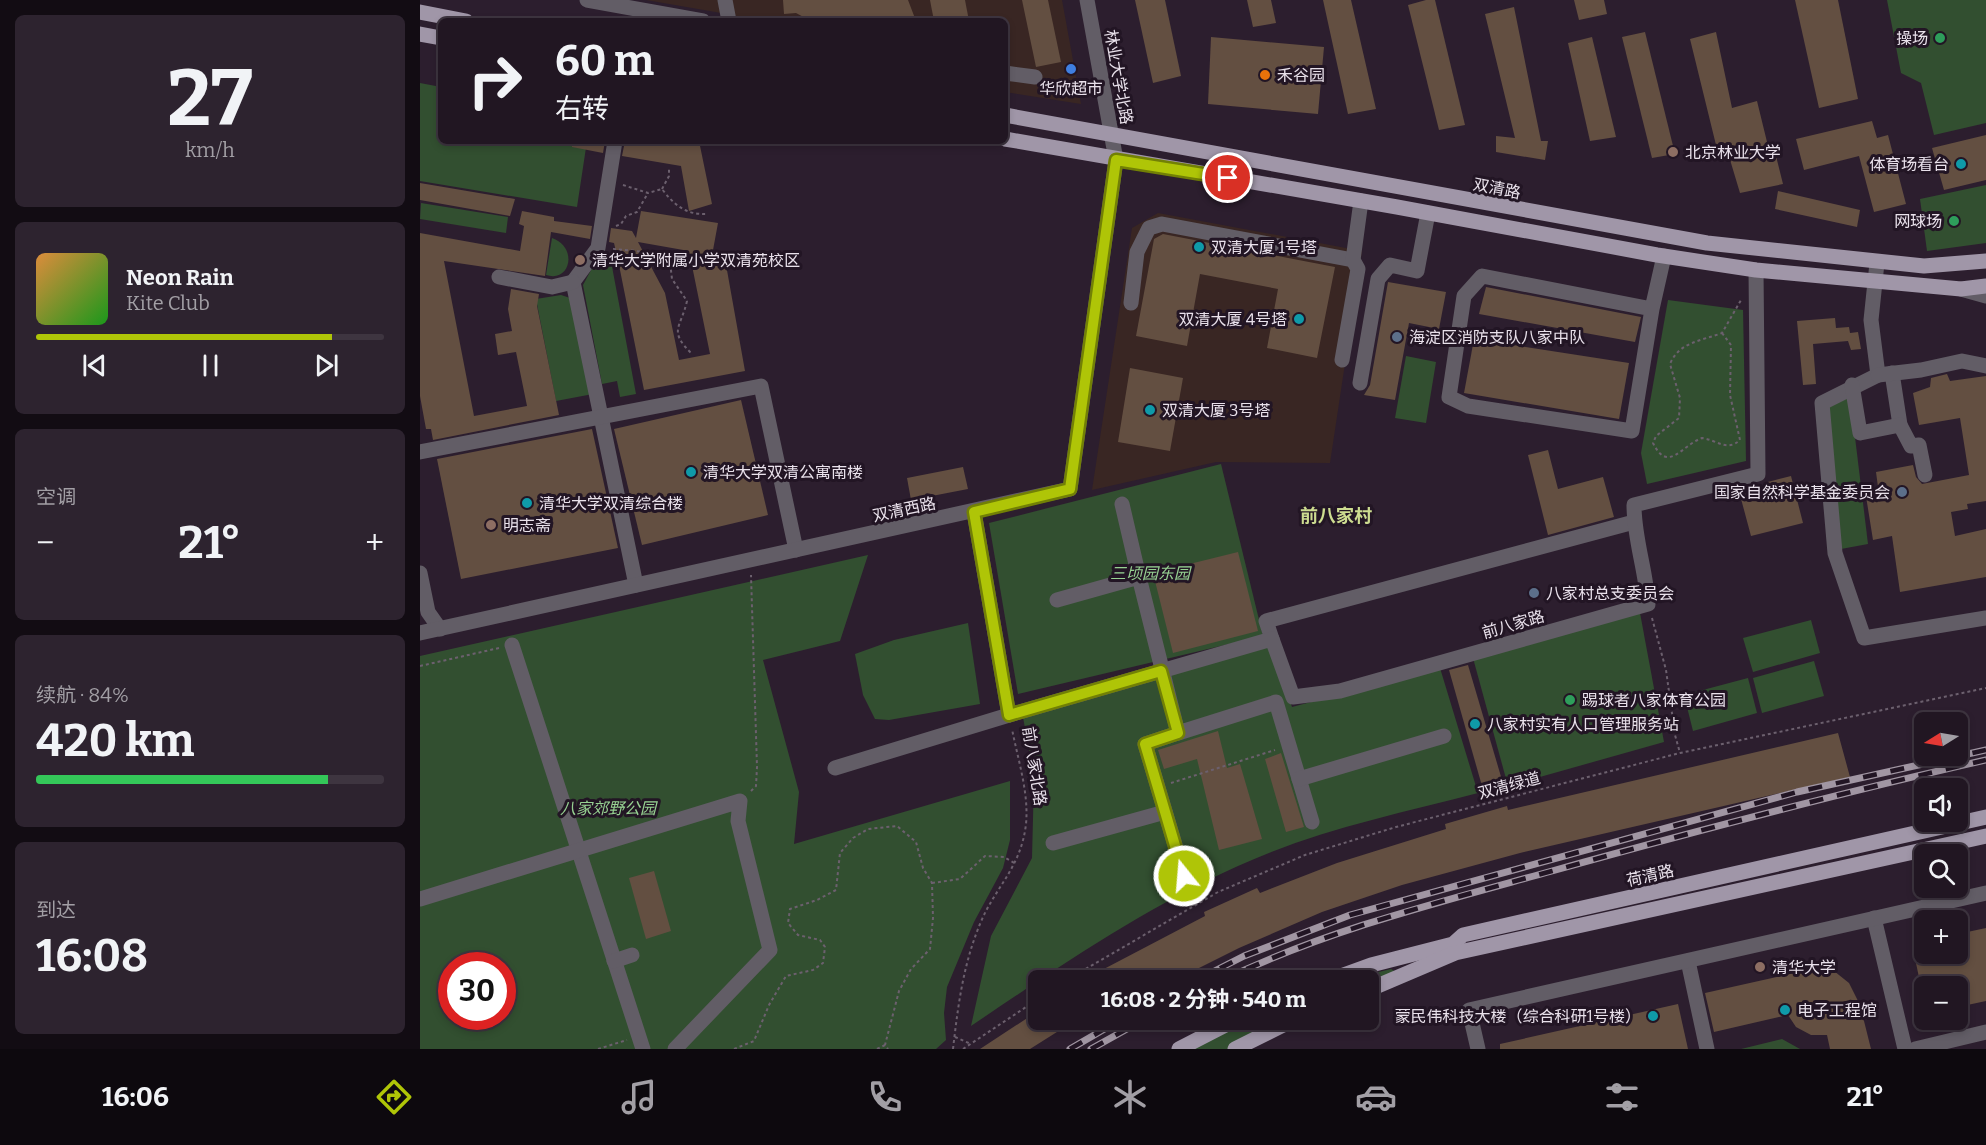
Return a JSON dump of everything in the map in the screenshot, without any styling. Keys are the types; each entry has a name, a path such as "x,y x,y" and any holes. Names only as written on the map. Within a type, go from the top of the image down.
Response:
{"main road":[{"path":"420,12 451,18"},
{"path":"420,34 438,37"},
{"name":"双清路","path":"1008,116 1707,243 1877,263 1924,266 1986,261"},
{"path":"1008,140 1664,256 1755,270 1961,289 1986,286"},
{"name":"荷清路","path":"1359,970 1453,944 1462,935 1986,817"},
{"name":"荷清路","path":"1379,985 1455,953 1986,836"},
{"path":"1179,1049 1216,1030"},
{"path":"1235,1049 1273,1030"}],"street":[{"path":"586,0 686,18"},
{"path":"725,0 728,18"},
{"name":"林业大学北路","path":"1088,0 1116,160"},
{"path":"1008,73 1035,77"},
{"path":"499,278 552,287 573,282 598,248 615,144"},
{"name":"双清西路","path":"420,633 1070,489 1116,160"},
{"path":"1342,360 1358,269 1353,260 1361,201"},
{"path":"1360,383 1378,279 1390,265 1417,271 1428,213"},
{"path":"1131,303 1137,252 1149,228 1162,224 1353,260"},
{"path":"1652,309 1482,276 1464,296 1449,397 1468,406 1632,431 1652,309 1664,256"},
{"path":"1877,263 1871,320 1900,425 1911,446 1920,445 1925,475"},
{"path":"1648,604 1647,582 1634,522 1634,505 1758,474 1755,270"},
{"path":"573,282 636,585"},
{"path":"1961,289 1986,296"},
{"path":"1986,366 1962,361 1921,370 1885,374 1852,385 1822,403 1835,552 1864,638 1986,618"},
{"path":"1852,385 1860,433 1900,425"},
{"path":"420,452 761,386 796,550"},
{"path":"1122,504 1178,733"},
{"name":"前八家北路","path":"974,512 1009,715"},
{"path":"836,768 1272,639 1266,621 1634,522"},
{"path":"420,573 428,612 440,629"},
{"path":"1057,600 1139,577"},
{"name":"前八家路","path":"1272,639 1293,698 1340,691 1648,604"},
{"path":"512,645 641,1043"},
{"path":"1184,876 1145,744 1276,702 1312,822"},
{"path":"1299,778 1444,736"},
{"path":"420,899 740,801 738,821 770,950 675,1049"},
{"path":"1053,843 1165,812"},
{"path":"1478,1049 1469,1010 1986,893"},
{"path":"1874,918 1905,1049"},
{"path":"614,961 632,955"},
{"path":"1688,961 1707,1049"},
{"path":"1915,1049 1986,1032"}],"path":[{"path":"608,184 638,188 648,193 662,189 669,176 669,167"},
{"path":"662,189 677,207 686,212 707,214"},
{"path":"602,224 614,226 621,224 626,216 637,212 648,193"},
{"path":"598,248 669,254 672,279 687,301 676,333 678,340 691,353"},
{"path":"1722,333 1731,345 1730,395 1740,440 1735,445 1727,446 1702,438 1675,456 1665,458 1658,454 1653,443 1656,436 1679,418 1680,398 1670,364 1674,354 1684,345 1722,333 1743,297"},
{"path":"740,801 756,786 757,767 751,575"},
{"path":"1648,604 1666,670 1674,735 1680,753"},
{"path":"420,666 512,645"},
{"name":"双清绿道","path":"1084,970 1218,891 1305,855 1396,827 1680,753 1986,688"},
{"name":"前八家北路","path":"953,1049 961,982 981,922 1016,864 1026,824 1025,790 1009,715"},
{"path":"1157,787 1289,746"},
{"path":"734,1049 754,1041 769,1005 786,975 813,970 823,963 825,947 820,940 798,935 788,923 790,909 818,900 836,890 840,853 853,838 868,829 897,826 916,842 923,868 932,883 930,949 911,969 899,991 885,1045 877,1049"},
{"path":"932,883 960,879 985,856 1004,857 1016,864"},
{"path":"963,1049 1028,1006"},
{"path":"955,1037 971,1044"},
{"path":"598,1049 641,1043"},
{"path":"885,1045 888,1049"}],"shaded area":[{"path":"646,0 1062,0 1081,104 1008,92 1008,18 733,18 727,14"},
{"path":"1158,213 1362,251 1330,463 1216,462 1092,490 1132,228"}],"green space":[{"name":"操场","path":"1887,0 1986,0 1986,123 1934,135 1921,83 1901,73"},
{"path":"420,83 438,86 438,144 587,144 577,207 420,181"},
{"name":"网球场","path":"1986,185 1986,243 1927,251 1920,199"},
{"path":"421,203 508,217 506,233 420,219"},
{"path":"552,238 566,249 568,256 566,269 555,276 546,275"},
{"path":"610,256 636,394 620,397 617,381 602,384 583,285 597,259"},
{"path":"561,295 570,298 593,394 556,401 536,299"},
{"path":"1668,300 1743,310 1746,461 1647,484 1641,453"},
{"path":"1406,356 1436,362 1426,423 1395,418"},
{"path":"1850,396 1868,544 1841,549 1828,405"},
{"name":"三顷园东园","path":"1221,464 1263,636 1018,694 989,523"},
{"name":"八家郊野公园","path":"868,555 840,641 763,660 799,792 794,844 1010,781 1010,840 1003,868 974,922 947,987 944,1013 946,1040 936,1049 420,1049 420,656"},
{"name":"踢球者八家体育公园","path":"1640,613 1664,742 1508,786 1473,658"},
{"path":"1811,620 1820,653 1753,672 1743,638"},
{"path":"968,623 980,704 889,720 875,719 863,695 855,654 894,640"},
{"path":"1271,645 1292,707 1440,668 1478,793 1326,833 1238,866 1134,920 1055,970 1028,970 1028,988 971,1026 991,936 1032,858 1034,779 1023,717"},
{"path":"1814,661 1824,696 1762,713 1753,678"},
{"path":"1748,678 1757,713 1693,731 1684,695"},
{"path":"1391,969 1396,972 1379,981 1379,972"},
{"path":"1231,1030 1266,1030 1228,1049 1193,1049"},
{"path":"1782,1039 1800,1049 1741,1049"}],"building":[{"path":"783,0 908,0 915,18 805,18 796,13 784,14"},
{"path":"930,0 965,0 968,18 933,18"},
{"path":"1022,0 1048,0 1061,62 1036,67"},
{"path":"1135,0 1165,0 1181,76 1153,83"},
{"path":"1247,0 1271,0 1276,23 1253,27"},
{"path":"1323,0 1351,0 1376,109 1348,114"},
{"path":"1435,0 1465,125 1439,130 1408,5"},
{"path":"1574,0 1604,0 1607,14 1579,20"},
{"path":"1795,0 1838,0 1858,99 1819,108"},
{"path":"1514,7 1541,141 1548,141 1545,160 1496,152 1496,136 1515,138 1485,14"},
{"path":"1645,32 1675,154 1652,158 1622,37"},
{"path":"1716,32 1732,108 1757,101 1768,146 1773,144 1783,184 1740,193 1725,143 1716,145 1690,39"},
{"name":"禾谷园","path":"1211,37 1324,47 1318,114 1208,104"},
{"path":"1592,37 1616,137 1590,141 1568,43"},
{"path":"1872,121 1877,138 1888,135 1906,204 1874,212 1859,156 1804,170 1796,139"},
{"name":"体育场看台","path":"1986,135 1986,180 1944,190 1932,148"},
{"path":"572,144 604,144 603,153 572,147"},
{"path":"624,144 700,144 712,204 689,211 681,166 622,156"},
{"path":"420,183 515,199 510,216 420,200"},
{"path":"1778,191 1860,210 1857,227 1775,209"},
{"path":"522,211 554,217 554,221 592,226 590,239 551,232 545,276 444,261 474,416 527,406 516,352 498,355 495,334 512,331 508,309 511,289 539,294 537,306 559,415 433,440 431,429 426,429 420,396 420,233 520,251 524,226 519,224"},
{"path":"641,211 718,223 711,261 725,259 745,371 644,390 614,243 609,242 611,228 632,231 636,238","holes":["638,242 689,251 710,354 679,360 665,293"]},
{"path":"1163,234 1335,267 1317,358 1267,348 1278,289 1200,274 1187,346 1136,336 1154,239"},
{"path":"1388,282 1446,292 1439,329 1409,323 1395,400 1364,395 1370,385"},
{"path":"1486,287 1641,317 1635,342 1479,314"},
{"path":"1835,318 1836,328 1849,327 1850,333 1858,332 1861,349 1851,350 1848,341 1813,344 1816,384 1803,385 1797,321"},
{"path":"1474,339 1629,363 1619,419 1464,393"},
{"name":"双清大厦 3号塔","path":"1130,368 1183,378 1170,451 1118,442"},
{"path":"1947,374 1950,381 1986,376 1986,501 1967,504 1968,509 1951,512 1955,536 1986,529 1986,577 1900,592 1892,536 1873,540 1865,490 1878,487 1876,472 1913,465 1916,477 1922,484 1969,475 1960,418 1919,425 1913,393 1930,387 1931,378"},
{"name":"清华大学双清公寓南楼","path":"741,400 768,515 642,545 614,429"},
{"name":"清华大学双清综合楼","path":"592,429 618,548 461,579 437,459"},
{"path":"1548,450 1558,489 1603,477 1614,517 1548,535 1528,455"},
{"path":"963,467 968,489 911,500 907,478"},
{"path":"1791,476 1803,523 1751,536 1740,495 1766,489 1764,483"},
{"path":"1238,552 1258,631 1173,653 1153,573"},
{"name":"八家村实有人口管理服务站","path":"1468,665 1502,780 1482,786 1449,670"},
{"path":"1218,731 1227,768 1240,764 1262,839 1219,850 1197,759 1164,769 1158,750"},
{"path":"1838,733 1850,777 1520,853 1402,885 1322,912 1195,970 1102,970 1205,916 1204,912 1257,888 1260,893 1337,863 1446,829 1445,824 1507,806 1508,810"},
{"path":"1281,753 1304,827 1286,832 1265,759"},
{"path":"654,871 671,931 646,939 629,878"},
{"path":"1986,928 1986,1001 1968,1005 1968,976 1919,976 1916,964 1968,964 1968,932"},
{"name":"电子工程馆","path":"1812,969 1834,971 1849,983 1860,1005 1871,1049 1830,1049 1827,1035 1811,1035 1796,1027 1788,1015 1714,1032 1705,993"},
{"name":"蒙民伟科技大楼（综合科研1号楼）","path":"1678,1004 1688,1049 1500,1049 1500,1044"},
{"path":"1028,1018 1028,1030 1060,1030 1030,1049 980,1049"}],"railway":[{"path":"1217,970 1244,956 1350,915 1797,792 1986,750"},
{"path":"1245,970 1342,932 1426,906 1768,813 1986,760"},
{"path":"1070,1049 1103,1030"},
{"path":"1091,1049 1125,1030"}],"place":[{"name":"操场","path":"1940,38"},
{"name":"华欣超市","path":"1071,69"},
{"name":"禾谷园","path":"1265,75"},
{"name":"北京林业大学","path":"1673,152"},
{"name":"体育场看台","path":"1961,164"},
{"name":"网球场","path":"1954,221"},
{"name":"双清大厦 1号塔","path":"1199,247"},
{"name":"清华大学附属小学双清苑校区","path":"580,260"},
{"name":"双清大厦 4号塔","path":"1299,319"},
{"name":"海淀区消防支队八家中队","path":"1397,337"},
{"name":"双清大厦 3号塔","path":"1150,410"},
{"name":"清华大学双清公寓南楼","path":"691,472"},
{"name":"国家自然科学基金委员会","path":"1902,492"},
{"name":"清华大学双清综合楼","path":"527,503"},
{"name":"明志斋","path":"491,525"},
{"name":"八家村总支委员会","path":"1534,593"},
{"name":"踢球者八家体育公园","path":"1570,700"},
{"name":"八家村实有人口管理服务站","path":"1475,724"},
{"name":"清华大学","path":"1760,967"},
{"name":"电子工程馆","path":"1785,1010"},
{"name":"蒙民伟科技大楼（综合科研1号楼）","path":"1653,1016"}],"district":[{"name":"前八家村","path":"1336,516"}],"route":[{"path":"1184,876 1145,744 1178,733 1161,671 1009,715 974,512 1070,489 1116,160 1228,178"}]}
